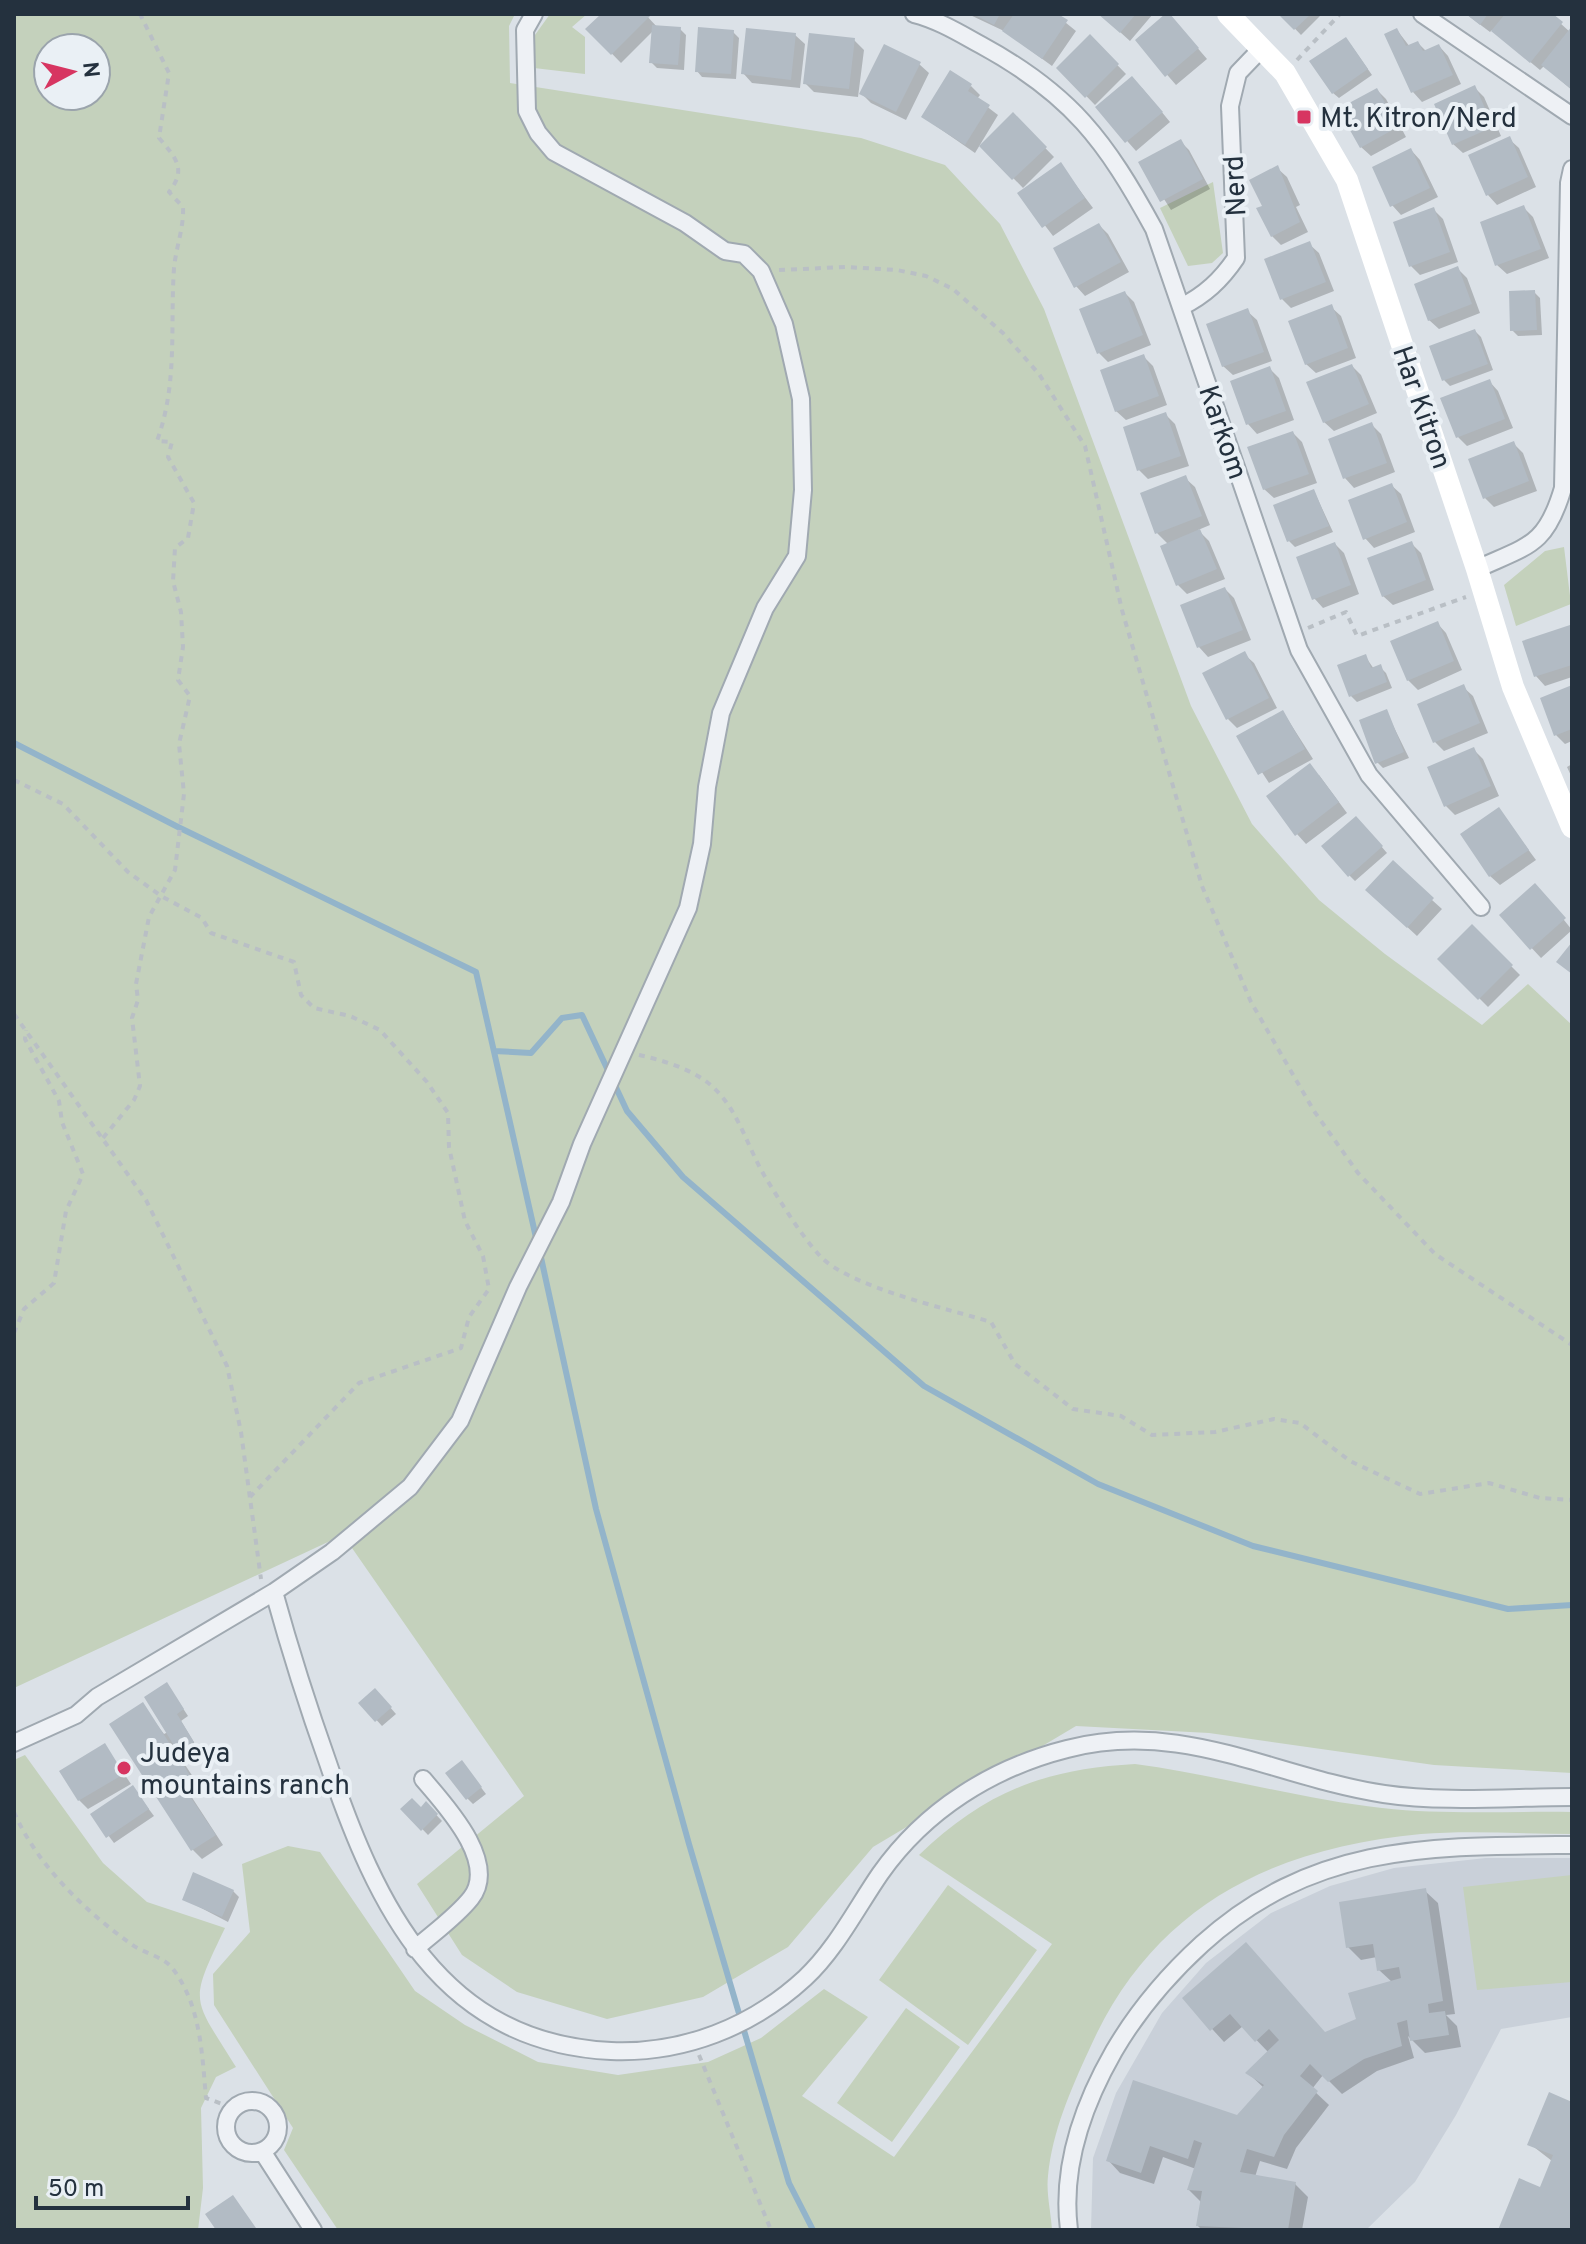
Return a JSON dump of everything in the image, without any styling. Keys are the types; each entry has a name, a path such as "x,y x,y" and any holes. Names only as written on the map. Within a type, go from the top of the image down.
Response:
{"street":[{"path":"14,1743 76,1715 97,1697 274,1592 332,1552 410,1487 460,1421 518,1287 561,1202 582,1144 688,908 702,844 707,787 721,713 765,608 797,556 803,490 801,399 784,324 761,271 744,254 725,251 685,223 554,152 538,133 527,111 525,30 534,14"},
{"name":"Karkom","path":"914,14 1012,62 1053,90 1091,129 1121,169 1154,229 1293,634 1324,699 1369,775 1481,907"},
{"name":"Har Kitron","path":"1228,14 1285,73 1347,180 1477,569 1513,687 1572,827"},
{"path":"1422,14 1572,116"},
{"name":"Nerd","path":"1181,307 1212,287 1236,258 1230,106 1238,73 1261,49"},
{"path":"1477,569 1540,538 1554,521 1563,488 1569,183 1572,169"},
{"path":"274,1592 299,1679 367,1871 398,1926 430,1968 476,2009 525,2034 582,2050 632,2052 677,2047 724,2031 772,2006 808,1975 837,1939 882,1871 921,1825 981,1783 1065,1749 1112,1739 1178,1741 1337,1785 1388,1794 1572,1797"},
{"path":"415,1949 472,1898 480,1880 477,1860 458,1820 423,1779"},
{"path":"1069,2230 1069,2177 1093,2089 1144,2006 1174,1970 1251,1904 1294,1881 1412,1850 1462,1846 1572,1845"},
{"path":"250,2100 272,2109 277,2133 262,2151 244,2152 230,2142 225,2124 233,2108 250,2100"},
{"path":"262,2151 313,2230"}],"path":[{"path":"103,1138 134,1100 140,1086 132,1018 138,1000 136,984 149,917 175,870 184,794 179,744 190,696 178,680 183,647 181,612 173,581 175,548 188,538 194,503 168,457 172,442 157,441 168,409 175,357 170,327 183,207 169,192 180,179 179,163 159,138 169,73 140,14"},
{"path":"1285,73 1340,14"},
{"path":"761,271 846,267 897,270 926,276 953,289 1003,333 1039,374 1085,446 1122,610 1202,886 1251,1002 1314,1111 1358,1173 1435,1254 1572,1345"},
{"path":"1293,634 1346,612 1357,636 1484,591"},
{"path":"14,780 63,804 128,872 161,896 202,918 211,933 294,962 301,995 314,1008 350,1016 380,1030 427,1082 448,1113 449,1147 465,1221 483,1256 489,1289 469,1317 461,1348 359,1383 250,1497"},
{"path":"14,1014 146,1200 227,1366 250,1497 259,1578 274,1592"},
{"path":"14,1333 24,1309 54,1283 66,1211 83,1174 62,1122 59,1101 25,1039 26,1028"},
{"path":"625,1051 663,1060 707,1082 732,1109 764,1175 821,1257 840,1271 874,1285 991,1322 1015,1364 1073,1409 1121,1416 1152,1435 1215,1432 1274,1419 1300,1423 1350,1461 1420,1494 1489,1483 1540,1498 1572,1500"},
{"path":"14,1812 21,1828 73,1896 133,1946 172,1966 196,2013 206,2098 233,2108"},
{"path":"693,2042 771,2230"}],"shaded area":[{"path":"1486,1858 1572,1858 1572,2017 1501,2029 1456,2115 1415,2182 1366,2230 1091,2230 1093,2158 1116,2093 1162,2013 1206,1963 1271,1913 1330,1886 1394,1868"}],"green space":[{"path":"14,14 515,14 509,26 510,83 861,138 945,165 1000,224 1044,309 1191,706 1252,824 1319,900 1385,954 1482,1025 1528,984 1572,1025 1572,1773 1434,1765 1209,1733 1076,1726 873,1847 788,1947 703,1997 607,2019 517,1992 462,1955 417,1884 524,1796 343,1535 14,1688"},
{"path":"550,14 587,14 572,27 585,37 585,74 534,68 535,35"},
{"path":"1213,182 1223,253 1212,263 1188,266 1160,208"},
{"path":"1564,547 1571,604 1516,626 1504,585 1545,551"},
{"path":"25,1755 103,1863 147,1902 225,1928 205,1972 200,2000 203,2012 236,2067 216,2077 201,2108 203,2188 198,2230 14,2230 14,1760"},
{"path":"1135,1764 1382,1808 1453,1812 1572,1812 1572,1834 1440,1833 1366,1841 1267,1871 1222,1894 1182,1923 1146,1958 1115,2000 1076,2080 1063,2111 1050,2160 1048,2189 1052,2230 338,2230 284,2150 293,2128 214,2005 213,1974 250,1932 242,1864 288,1846 320,1852 415,1991 465,2025 538,2062 618,2075 708,2062 761,2038 824,1989 868,2017 802,2096 894,2157 1052,1944 919,1855 968,1815 1018,1788 1072,1771"},
{"path":"1572,1875 1572,1982 1477,1990 1463,1887"},
{"path":"948,1885 1037,1950 968,2045 879,1980"},
{"path":"906,2008 960,2047 892,2142 837,2103"}],"building":[{"path":"601,14 650,16 611,55 585,29"},
{"path":"973,14 1000,14 994,25"},
{"path":"1014,14 1058,14 1068,20 1042,59 1002,31"},
{"path":"1098,14 1136,14 1120,33"},
{"path":"1165,14 1170,14 1199,48 1165,77 1135,40"},
{"path":"1278,14 1311,14 1294,30"},
{"path":"1466,14 1488,14 1480,25"},
{"path":"1505,14 1553,14 1563,22 1530,63 1491,31"},
{"path":"652,25 681,27 678,65 649,63"},
{"path":"1572,26 1572,90 1541,65"},
{"path":"698,27 734,30 731,74 695,72"},
{"path":"746,28 796,33 791,80 741,74"},
{"path":"1397,28 1406,46 1418,41 1423,51 1439,44 1453,75 1411,93 1384,34"},
{"path":"809,33 855,38 849,89 803,84"},
{"path":"1090,34 1119,64 1085,98 1056,68"},
{"path":"1346,37 1368,69 1332,94 1309,61"},
{"path":"884,44 921,62 896,112 859,94"},
{"path":"950,70 972,84 968,91 990,105 965,145 921,117"},
{"path":"1132,76 1163,112 1125,143 1095,107"},
{"path":"1475,85 1493,127 1452,145 1434,104"},
{"path":"1377,88 1398,127 1360,148 1338,109"},
{"path":"1013,112 1047,147 1012,180 979,146"},
{"path":"1510,136 1528,177 1486,196 1468,155"},
{"path":"1181,139 1203,179 1160,202 1138,162"},
{"path":"1411,148 1430,188 1390,207 1372,167"},
{"path":"1061,162 1085,198 1042,228 1017,193"},
{"path":"1278,165 1300,222 1271,237 1256,208 1262,206 1249,180"},
{"path":"1524,205 1541,249 1495,266 1480,222"},
{"path":"1434,207 1450,252 1409,267 1393,222"},
{"path":"1099,223 1121,262 1074,288 1053,248"},
{"path":"1310,241 1326,282 1280,300 1264,259"},
{"path":"1458,266 1472,304 1428,321 1414,284"},
{"path":"1535,290 1537,330 1510,331 1509,291"},
{"path":"1125,291 1143,335 1097,354 1079,309"},
{"path":"1332,304 1348,348 1305,365 1288,321"},
{"path":"1248,308 1264,352 1222,367 1206,324"},
{"path":"1475,329 1488,364 1442,381 1429,346"},
{"path":"1144,354 1159,396 1115,412 1100,370"},
{"path":"1352,364 1369,404 1323,423 1306,382"},
{"path":"1270,366 1286,411 1246,425 1230,381"},
{"path":"1490,379 1505,419 1456,438 1440,398"},
{"path":"1166,412 1181,456 1137,471 1123,427"},
{"path":"1372,422 1387,463 1343,479 1328,439"},
{"path":"1293,431 1309,474 1263,490 1247,447"},
{"path":"1514,441 1529,481 1483,499 1468,459"},
{"path":"1186,475 1202,516 1155,534 1140,493"},
{"path":"1392,483 1407,522 1363,540 1348,500"},
{"path":"1314,489 1329,526 1287,542 1273,505"},
{"path":"1200,529 1217,569 1176,586 1160,546"},
{"path":"1412,541 1426,580 1382,597 1367,558"},
{"path":"1335,542 1351,585 1312,600 1296,557"},
{"path":"1225,587 1243,630 1197,648 1180,605"},
{"path":"1438,621 1454,661 1407,681 1390,641"},
{"path":"1570,625 1572,665 1534,677 1522,641"},
{"path":"1245,651 1269,698 1226,720 1202,673"},
{"path":"1366,654 1371,668 1381,664 1387,682 1349,697 1337,665"},
{"path":"1464,684 1480,723 1433,743 1417,704"},
{"path":"1572,685 1572,729 1554,736 1540,698"},
{"path":"1387,709 1404,752 1375,764 1359,720"},
{"path":"1283,710 1305,749 1258,775 1236,736"},
{"path":"1474,747 1491,786 1444,807 1427,767"},
{"path":"1310,763 1339,802 1295,836 1266,796"},
{"path":"1499,807 1529,850 1489,877 1460,834"},
{"path":"1356,816 1383,846 1348,877 1321,846"},
{"path":"1393,860 1434,898 1407,928 1365,890"},
{"path":"1535,883 1566,918 1530,950 1499,915"},
{"path":"1472,924 1513,965 1478,1000 1437,959"},
{"path":"1572,942 1572,974 1556,962"},
{"path":"167,1682 184,1709 177,1714 194,1742 178,1752 144,1697"},
{"path":"375,1688 392,1707 375,1722 358,1703"},
{"path":"143,1702 193,1780 183,1786 216,1835 191,1851 109,1724"},
{"path":"105,1743 124,1774 78,1801 59,1771"},
{"path":"462,1760 482,1787 466,1800 445,1773"},
{"path":"133,1785 149,1809 106,1838 90,1814"},
{"path":"412,1798 421,1807 426,1801 438,1814 421,1831 400,1809"},
{"path":"193,1872 234,1890 222,1917 182,1900"},
{"path":"1426,1888 1443,2001 1428,2004 1429,2013 1445,2011 1449,2035 1410,2041 1407,2020 1397,2023 1402,2046 1364,2059 1328,2082 1310,2064 1300,2076 1318,2091 1284,2135 1274,2157 1247,2149 1240,2172 1296,2182 1288,2230 1196,2226 1202,2191 1187,2190 1202,2143 1194,2140 1188,2159 1150,2146 1141,2173 1106,2161 1133,2080 1237,2115 1264,2085 1245,2073 1279,2040 1269,2029 1255,2042 1230,2014 1210,2031 1182,1998 1246,1942 1325,2032 1356,2019 1348,1993 1401,1978 1399,1967 1377,1971 1373,1944 1346,1948 1339,1902"},
{"path":"1549,2092 1572,2102 1572,2230 1498,2230 1519,2178 1540,2187 1553,2155 1527,2145"},
{"path":"233,2195 256,2228 253,2230 216,2230 205,2214"}],"waterway":[{"path":"14,743 178,827 476,972 537,1242"},
{"path":"494,1051 531,1053 562,1018 582,1015 627,1111 683,1177 924,1386 1098,1484 1253,1546 1508,1609 1572,1605"},
{"path":"540,1253 596,1509 689,1844 789,2183 813,2230"}],"place":[{"name":"Mt. Kitron/Nerd","path":"1304,117"},
{"name":"Judeya mountains ranch","path":"124,1768"}]}
